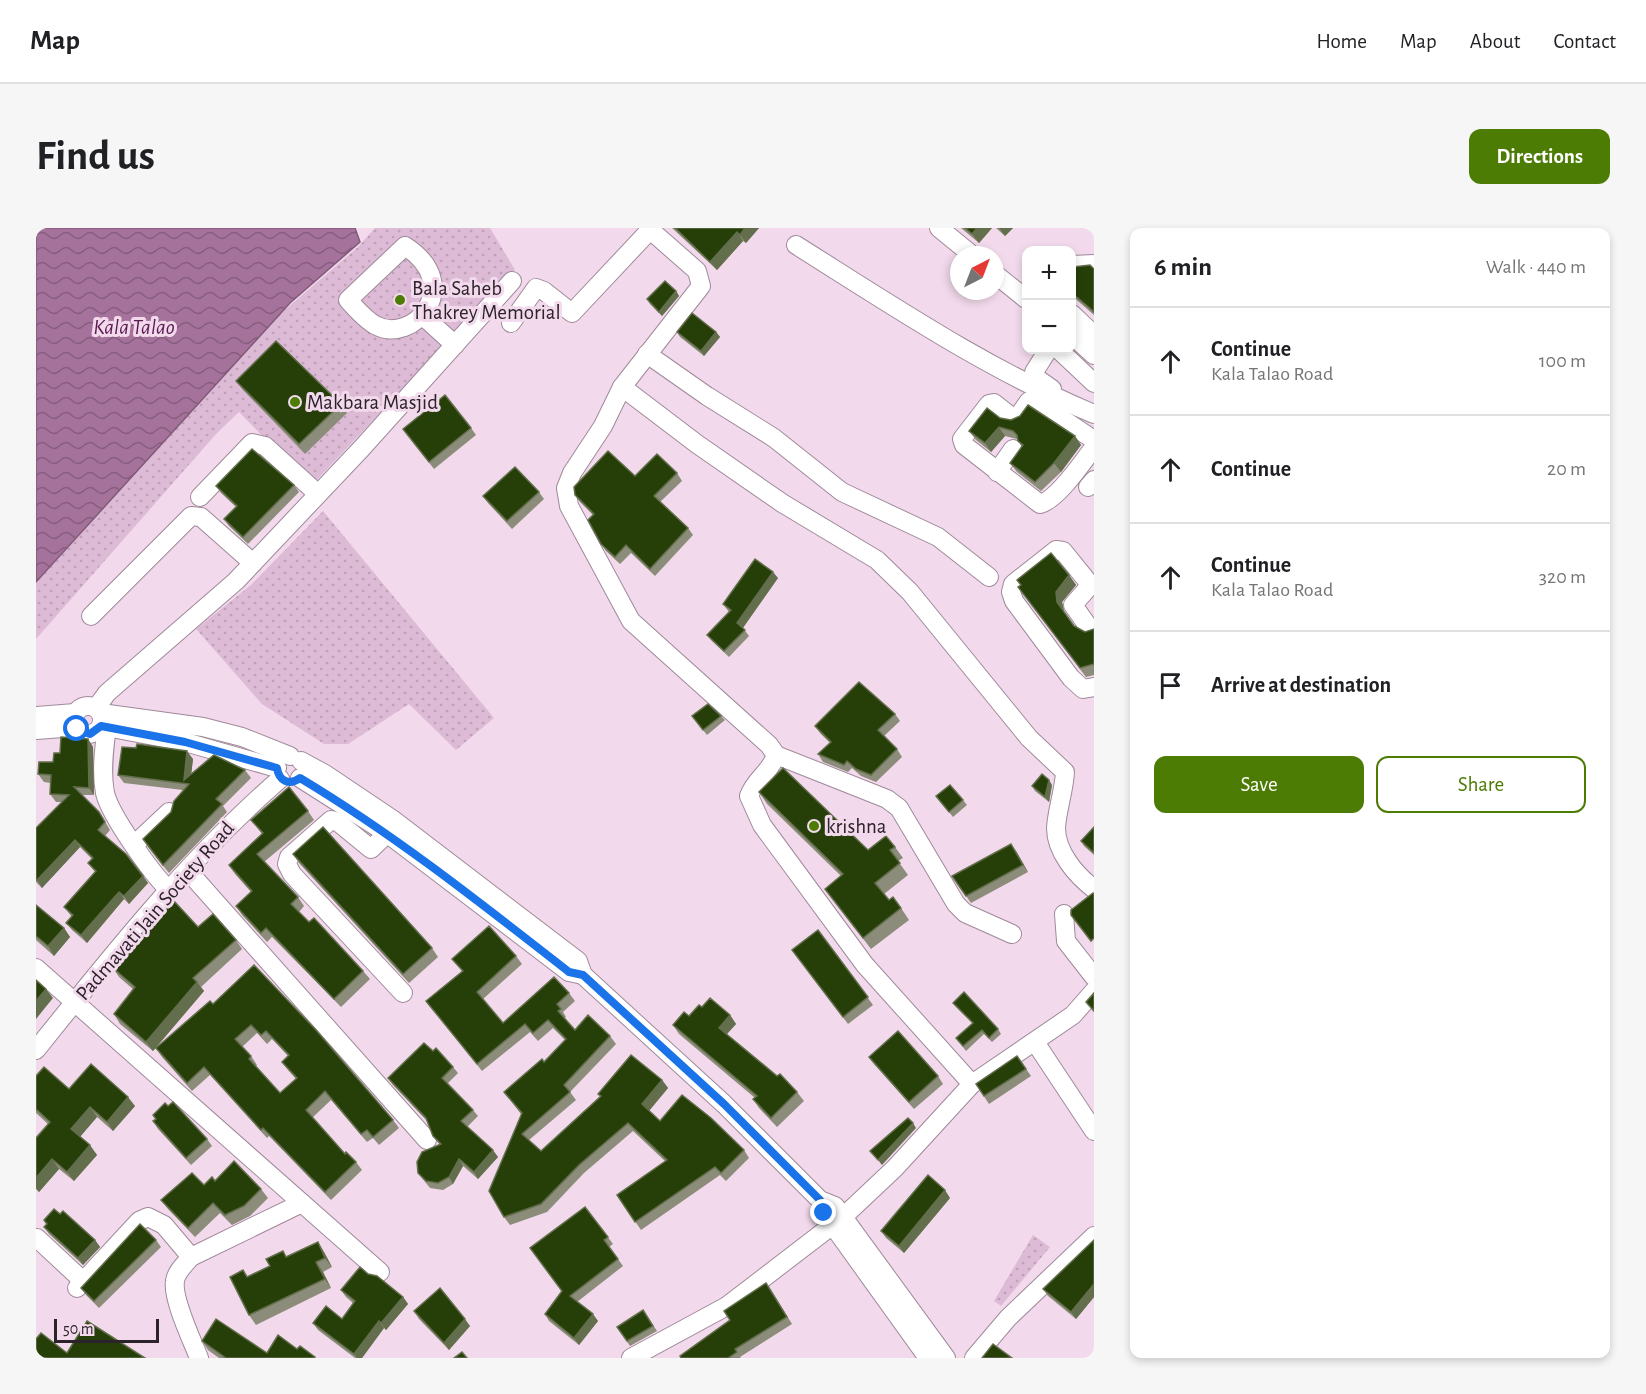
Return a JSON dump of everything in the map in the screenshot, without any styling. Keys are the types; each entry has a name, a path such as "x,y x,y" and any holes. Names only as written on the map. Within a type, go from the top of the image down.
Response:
{"street":[{"path":"939,228 961,246"},
{"path":"512,323 536,288 544,291 572,313 649,229 697,271 701,286 622,387 603,426 572,473 566,488 569,506 631,621 760,737 776,755 887,799 906,817 957,904 965,913 1012,934"},
{"path":"796,245 978,359 1056,398 1094,414"},
{"path":"405,246 426,263 432,276 430,303 422,315 412,323 389,329 377,326 348,300 405,246"},
{"path":"1076,265 1094,264"},
{"path":"169,890 111,808 105,793 101,719 107,693 236,581 512,281"},
{"path":"1004,281 1022,296"},
{"path":"1076,311 1094,335"},
{"path":"422,315 455,345"},
{"path":"1076,339 1094,355"},
{"path":"647,354 774,438 842,492 938,537 989,577"},
{"path":"1045,354 1034,372 1035,376 1057,392 1094,405"},
{"path":"1063,354 1094,383"},
{"path":"622,387 697,444 782,503 877,560 910,592 1029,738 1065,772 1056,826 1057,840 1073,870 1094,889"},
{"path":"1094,440 1034,400 1029,401 1017,418 1013,418 994,403 989,404 962,439 964,445 1040,504 1045,503 1065,483 1094,447"},
{"path":"200,497 252,443 265,446 318,494"},
{"path":"997,472 1013,449"},
{"path":"91,616 191,516 201,517 256,560"},
{"path":"213,517 256,560"},
{"path":"1094,630 1090,629 1073,605 1088,589 1089,583 1064,551 1056,550 1013,584 1011,592 1014,601 1071,678 1083,689 1094,687"},
{"path":"36,730 75,720 85,706 101,719 235,757 290,768"},
{"path":"36,716 75,720"},
{"path":"75,720 81,732 90,734 101,719"},
{"path":"101,719 203,727 242,737 392,829 569,972 583,975 724,1104 820,1200 946,1358"},
{"path":"235,757 242,737"},
{"path":"776,755 772,768 751,789 749,796 762,825 865,965 972,1084"},
{"name":"Padmavati Jain Society Road","path":"36,1050 169,890 236,817 290,768"},
{"path":"135,844 169,812"},
{"path":"392,829 371,849 338,822 331,820 289,857 287,864 292,874 403,993"},
{"path":"188,871 427,1140"},
{"path":"1064,914 1066,942 1094,977"},
{"path":"36,968 380,1272"},
{"path":"631,1358 728,1306 837,1221 895,1168 972,1084 1073,1015 1094,992"},
{"path":"1035,1042 1094,1131"},
{"path":"199,1358 175,1293 175,1279 191,1257 302,1203"},
{"path":"38,1238 80,1284 139,1221 148,1217 164,1225 191,1257"},
{"path":"837,1221 928,1358"},
{"path":"974,1358 1008,1318 1094,1236"}],"shaded area":[{"path":"375,228 490,228 515,270 311,486 239,412 216,434 36,639 36,580 279,315 358,247"},
{"path":"323,511 494,718 456,750 409,704 348,744 324,744 262,704 196,629 251,585"},
{"path":"1033,1235 1050,1247 1001,1306 994,1301"}],"water":[{"name":"Kala Talao","path":"36,228 355,228 360,242 290,303 36,582"}],"building":[{"path":"675,228 745,228 740,235 737,232 710,262"},
{"path":"965,228 977,228 972,234"},
{"path":"1090,265 1094,269 1094,312 1076,296 1076,267"},
{"path":"665,281 676,291 659,312 647,299"},
{"path":"692,313 716,332 701,351 677,332"},
{"name":"Makbara Masjid","path":"276,341 341,404 299,444 236,381"},
{"path":"445,395 471,428 429,462 403,429"},
{"path":"1028,405 1075,436 1054,463 1035,482 1010,463 1023,445 1013,431 999,427 985,443 969,431 987,408 1000,418 1011,420 1020,416"},
{"path":"252,449 294,485 243,537 224,519 237,506 216,486"},
{"path":"608,451 635,476 657,454 677,473 654,496 688,528 650,569 626,545 615,557 601,544 588,520 594,514 575,495 574,487"},
{"path":"515,467 539,492 507,521 483,496"},
{"path":"1051,553 1069,575 1056,592 1057,602 1074,626 1085,632 1094,629 1094,664 1080,668 1018,587 1021,585 1017,580"},
{"path":"755,559 773,572 737,623 745,630 724,651 707,635 731,610 723,604"},
{"path":"859,682 895,714 878,730 897,749 871,775 856,769 847,761 844,765 818,754 831,742 815,726"},
{"path":"708,704 721,716 703,730 692,716"},
{"path":"61,737 88,739 89,788 74,787 99,812 105,822 98,830 126,854 143,876 124,896 119,892 81,935 66,923 73,915 64,907 96,871 88,863 93,858 75,840 36,880 36,828 69,795 50,794 51,775 38,774 39,762 53,762 54,753 60,753"},
{"path":"137,744 187,751 184,780 214,755 245,770 216,799 222,804 163,865 143,839 171,812 174,801 189,784 118,775 122,747 136,748"},
{"path":"783,768 868,850 886,836 895,847 890,850 900,863 875,883 889,900 893,897 901,908 863,938 825,889 843,874 759,792"},
{"path":"1042,774 1049,780 1045,797 1032,786"},
{"path":"950,785 963,800 949,812 936,796"},
{"path":"289,787 308,811 257,854 298,897 291,904 309,922 314,918 363,971 334,999 266,928 261,933 236,906 252,891 229,865 263,833 251,820"},
{"path":"323,827 432,948 403,974 293,854"},
{"path":"1094,827 1094,851 1093,852 1081,841"},
{"path":"1011,844 1023,865 966,896 952,876"},
{"path":"1093,893 1094,938 1091,941 1071,915 1071,910"},
{"path":"174,901 198,927 213,914 236,940 193,978 197,982 146,1042 114,1014 135,987 113,968 153,920"},
{"path":"36,905 64,928 48,946 36,936"},
{"path":"489,926 516,956 477,992 503,1023 554,977 569,993 557,1004 561,1009 558,1011 575,1030 588,1015 610,1036 564,1085 570,1092 522,1134 541,1151 601,1096 598,1094 631,1055 662,1080 642,1104 660,1121 682,1095 711,1118 744,1150 721,1173 715,1167 635,1222 617,1195 667,1160 628,1123 579,1165 541,1204 504,1217 489,1191 522,1113 504,1092 542,1059 544,1062 566,1039 548,1020 533,1033 525,1024 477,1064 426,1001 463,971 452,959"},
{"path":"818,930 868,997 843,1017 792,950"},
{"path":"254,965 316,1030 393,1120 373,1137 367,1130 361,1134 325,1091 306,1110 345,1154 346,1152 356,1162 325,1192 263,1128 261,1130 204,1067 187,1083 156,1048 210,1001 213,1004","holes":["251,1025 261,1035 266,1031 289,1055 282,1062 297,1078 280,1093 249,1059 251,1056 235,1039"]},
{"path":"36,980 46,989 36,1001"},
{"path":"964,992 998,1029 989,1038 982,1030 963,1046 956,1038 973,1023 953,1003"},
{"path":"1094,993 1094,1011 1086,1002"},
{"path":"710,998 730,1015 719,1028 777,1076 780,1074 797,1092 771,1118 753,1099 757,1096 673,1025 684,1012 689,1016 699,1005 702,1007"},
{"path":"898,1031 938,1076 909,1102 869,1057"},
{"path":"424,1043 433,1051 436,1048 453,1067 442,1078 473,1110 461,1121 493,1150 474,1172 459,1159 449,1177 438,1183 426,1181 418,1173 417,1162 422,1152 441,1144 433,1136 426,1118 388,1078"},
{"path":"1017,1056 1026,1069 984,1096 976,1084"},
{"path":"91,1064 128,1097 107,1122 90,1107 71,1129 90,1145 67,1172 52,1159 36,1178 36,1138 50,1122 36,1109 36,1076 44,1067 69,1089"},
{"path":"173,1102 207,1139 186,1158 153,1121 156,1119 153,1115 165,1103 168,1106"},
{"path":"908,1118 913,1123 878,1160 870,1151"},
{"path":"234,1161 261,1189 244,1206 225,1215 213,1203 188,1228 161,1200 192,1173 204,1185 212,1177 215,1181"},
{"path":"928,1175 945,1190 899,1246 881,1231"},
{"path":"585,1207 608,1237 604,1240 618,1259 570,1296 593,1314 574,1338 545,1314 562,1291 530,1248"},
{"path":"54,1209 60,1214 63,1211 95,1240 78,1258 44,1227 47,1224 44,1220"},
{"path":"140,1224 156,1240 94,1301 81,1288"},
{"path":"1094,1240 1094,1284 1071,1312 1043,1289"},
{"path":"318,1242 325,1258 316,1262 325,1279 249,1315 230,1277 243,1270 247,1277 270,1266 266,1259 283,1251 286,1257"},
{"path":"360,1267 368,1274 377,1276 403,1297 381,1323 379,1321 354,1354 313,1323 326,1306 342,1319 355,1301 341,1290"},
{"path":"766,1283 787,1317 735,1349 737,1352 728,1358 681,1358 680,1356 730,1320 724,1311"},
{"path":"440,1288 465,1319 444,1343 414,1311"},
{"path":"643,1310 653,1326 627,1341 617,1327"},
{"path":"216,1319 267,1353 278,1335 297,1349 300,1346 315,1357 226,1358 202,1341"},
{"path":"87,1321 145,1358 36,1358 36,1339 41,1333 67,1353"},
{"path":"993,1344 1012,1358 982,1358"},
{"path":"462,1352 467,1358 454,1358"}],"place":[{"name":"Bala Saheb Thakrey Memorial","path":"400,300"},
{"name":"Makbara Masjid","path":"295,402"},
{"name":"krishna","path":"814,826"}],"route":[{"path":"77,729 90,734 101,726 185,742 277,768 278,775 284,781 288,783 300,778 319,789 388,834 569,972 583,975 724,1104 820,1200 824,1213"}]}
